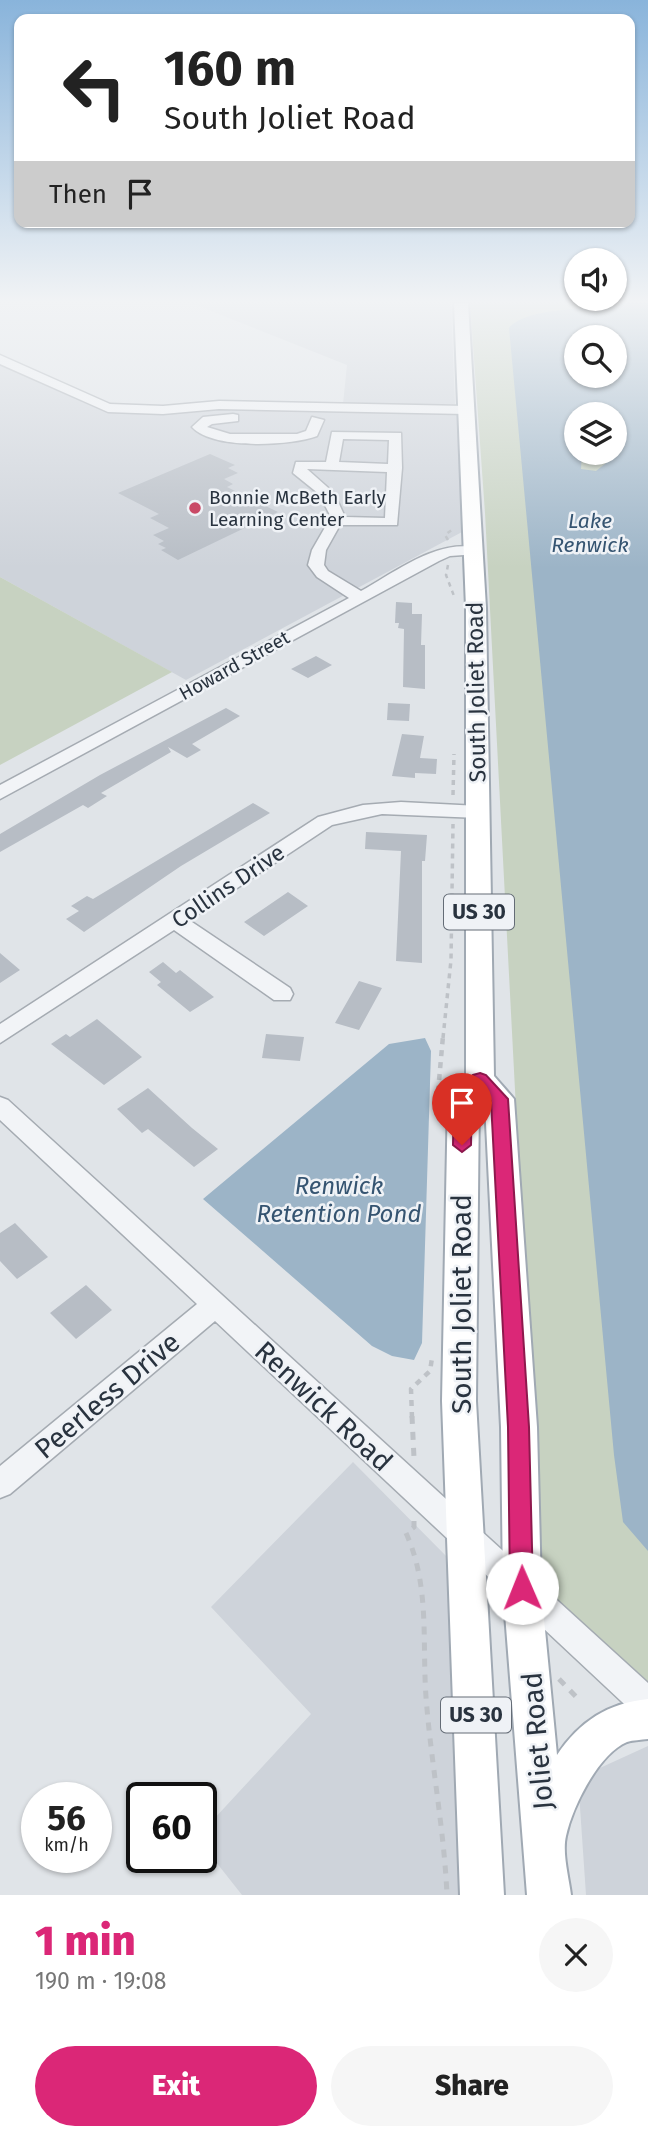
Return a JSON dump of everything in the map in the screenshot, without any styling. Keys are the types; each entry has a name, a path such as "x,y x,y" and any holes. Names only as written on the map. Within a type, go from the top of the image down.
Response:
{"main road":[{"name":"South Joliet Road","path":"465,391 473,551 479,812 480,1080 499,1099 519,1427 522,1588"},
{"name":"South Joliet Road","path":"465,1535 458,1401 463,1096 480,1080"},
{"name":"US 30","path":"465,1535 475,1686 482,1895"},
{"name":"Joliet Road","path":"522,1588 549,1895"},
{"path":"545,1837 562,1785 594,1741 616,1725 648,1719"}],"street":[{"path":"71,391 108,408 163,410 219,405 466,410"},
{"path":"317,421 312,433 299,438 218,437 203,433 199,427 208,420 220,418 354,420 355,408"},
{"path":"332,466 337,435 344,420"},
{"path":"337,435 396,436 392,522 337,521"},
{"path":"359,597 322,574 316,565 324,540 337,521 337,511 329,496 300,473 301,466 395,468"},
{"name":"Howard Street","path":"0,793 359,597 448,552 473,551"},
{"name":"Collins Drive","path":"0,1035 325,821 355,810 409,808 479,812"},
{"path":"176,921 282,994"},
{"name":"Renwick Road","path":"0,1107 648,1705"},
{"name":"Peerless Drive","path":"0,1484 215,1305"}],"path":[{"path":"414,1527 406,1533 416,1552 424,1590 426,1696 444,1845 447,1895"},
{"path":"559,1679 580,1702"}],"shaded area":[{"path":"0,391 62,391 113,412 211,408 458,413 462,532 186,680 0,577"},
{"path":"344,391 455,391 455,404 343,404"},
{"path":"353,1462 454,1564 462,1895 242,1895 217,1863 217,1816 311,1714 211,1607"},
{"path":"648,1746 648,1895 586,1895 578,1778"}],"green space":[{"path":"476,391 648,391 648,1689 541,1590 485,513"},
{"path":"0,577 172,672 0,765"}],"water":[{"name":"Lake Renwick","path":"515,391 648,391 648,1551 623,1522 614,1455"},
{"name":"Renwick Retention Pond","path":"425,1038 431,1051 422,1343 414,1360 392,1356 372,1346 203,1199 389,1044"}],"building":[{"name":"Bonnie McBeth Early Learning Center","path":"210,454 235,465 228,468 238,473 224,479 233,484 227,487 278,512 178,560 161,550 166,548 158,544 164,541 153,535 169,528 150,518 159,514 118,493"},
{"path":"396,602 412,603 412,614 422,614 421,645 425,645 425,689 403,687 404,629 398,628 399,623 395,623"},
{"path":"316,656 332,665 308,678 291,669"},
{"path":"388,703 410,704 409,721 387,720"},
{"path":"226,708 240,716 192,744 201,750 187,758 168,747 171,752 101,793 107,796 88,808 83,805 0,852 0,834 100,775"},
{"path":"402,734 424,736 420,758 437,759 436,774 415,773 415,778 392,776"},
{"path":"253,803 270,813 181,866 84,932 66,919 79,911 71,906 87,896 93,899"},
{"path":"366,832 427,835 425,861 422,861 422,963 396,961 401,851 365,849"},
{"path":"288,892 308,906 264,936 244,922"},
{"path":"0,953 20,970 0,983"},
{"path":"163,962 176,973 180,970 214,997 190,1012 157,985 161,982 149,972"},
{"path":"359,981 382,988 359,1030 335,1023"},
{"path":"97,1019 142,1057 104,1085 51,1044 66,1034 70,1037"},
{"path":"266,1034 304,1037 300,1061 262,1058"},
{"path":"148,1088 218,1149 194,1167 148,1129 142,1133 117,1109"},
{"path":"15,1223 48,1257 17,1279 0,1261 0,1233"},
{"path":"86,1285 112,1310 76,1339 50,1313"}],"place":[{"name":"Bonnie McBeth Early Learning Center","path":"195,508"}],"route":[{"path":"462,1145 463,1096 480,1080 499,1099 519,1427 522,1588"}]}
